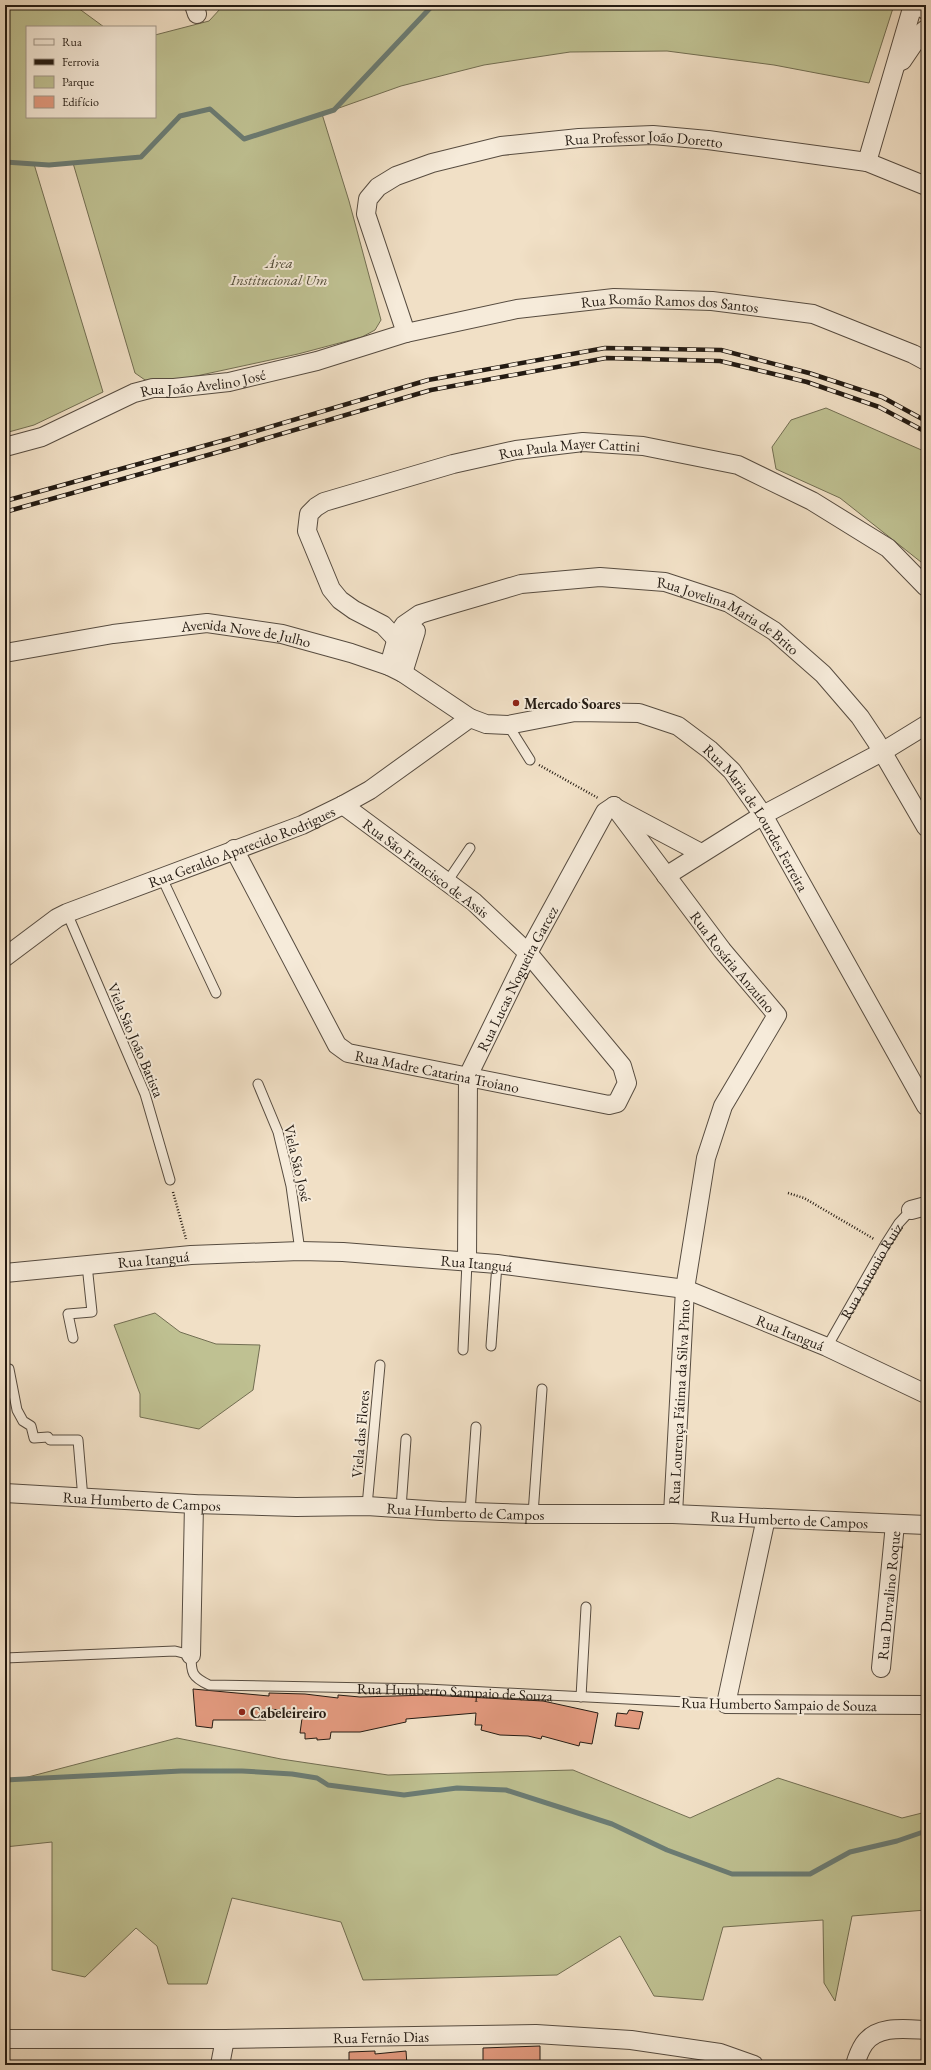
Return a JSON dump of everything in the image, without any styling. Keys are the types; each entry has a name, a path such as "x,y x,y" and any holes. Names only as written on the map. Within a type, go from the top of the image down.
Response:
{"street":[{"path":"867,162 913,5"},
{"path":"890,80 909,49 921,33 926,29"},
{"name":"Rua Professor João Doretto","path":"406,333 366,214 368,199 378,187 396,176 432,163 501,146 579,138 653,135 708,140 867,162 926,186"},
{"name":"Rua Romão Ramos dos Santos","path":"406,333 517,309 614,298 712,301 813,314 913,354 926,361"},
{"name":"Rua João Avelino José","path":"5,447 42,437 134,393 153,388 174,388 229,382 317,361 406,333"},
{"name":"Rua Paula Mayer Cattini","path":"397,640 383,625 354,610 340,600 330,589 307,531 309,514 316,507 338,497 453,464 516,450 583,442 643,446 738,465 812,501 888,548 926,588"},
{"name":"Rua Jovelina Maria de Brito","path":"396,669 397,640 404,625 420,614 443,606 521,584 600,577 665,582 728,603 774,631 823,674 860,717 926,827"},
{"name":"Rua Jovelina Maria de Brito","path":"396,669 414,634 428,618 443,606"},
{"name":"Rua Paula Mayer Cattini","path":"366,615 392,619 420,614"},
{"name":"Avenida Nove de Julho","path":"5,653 113,634 207,623 282,634 351,653 396,669 470,718"},
{"path":"397,640 406,641 414,634"},
{"name":"Rua Maria de Lourdes Ferreira","path":"470,718 486,724 508,725 575,712 639,713 678,726 710,750 732,771 763,815 926,1106"},
{"name":"Rua Geraldo Aparecido Rodrigues","path":"5,957 57,918 67,913 161,876 302,825 342,805 370,790 470,718"},
{"path":"666,876 763,815 882,752 926,725"},
{"name":"Rua São Francisco de Assis","path":"342,805 474,902 528,953 622,1066 627,1083 617,1103"},
{"path":"614,806 701,853"},
{"name":"Rua Rosária Anzuíno","path":"614,806 722,950 777,1015 723,1106 706,1158 685,1289"},
{"name":"Rua Lucas Nogueira Garcez","path":"468,1262 468,1076 528,953 605,812 614,806"},
{"name":"Rua Madre Catarina Troiano","path":"234,849 337,1045 348,1053 608,1105 617,1103"},
{"name":"Rua Itanguá","path":"5,1273 191,1254 300,1251 343,1252 497,1264 685,1289 827,1347 926,1394"},
{"name":"Rua Lourença Fátima da Silva Pinto","path":"673,1514 685,1289"},
{"name":"Rua Humberto de Campos","path":"5,1493 83,1499 194,1504 296,1507 367,1506 533,1514 673,1514 926,1525"},
{"path":"191,1655 194,1504"},
{"path":"726,1704 766,1518"},
{"name":"Rua Durvalino Roque","path":"881,1668 895,1524"},
{"name":"Rua Humberto Sampaio de Souza","path":"726,1704 926,1705"},
{"path":"856,2064 863,2046 870,2037 880,2032 897,2030 926,2030"},
{"name":"Rua Fernão Dias","path":"5,2039 225,2040 536,2034 631,2040 720,2053 754,2065"},
{"path":"220,2065 225,2040"}],"lane":[{"path":"508,725 530,760"},
{"path":"447,882 470,848"},
{"path":"161,876 216,993"},
{"name":"Viela São João Batista","path":"67,913 145,1094 170,1180"},
{"name":"Viela São José","path":"258,1084 278,1132 291,1186 300,1251"},
{"name":"Rua Antonio Ruiz","path":"827,1347 898,1224 919,1208"},
{"path":"463,1350 468,1262"},
{"path":"491,1346 497,1264"},
{"path":"73,1338 68,1314 92,1312 87,1265"},
{"name":"Viela das Flores","path":"367,1506 380,1365"},
{"path":"5,1369 9,1369 17,1410 23,1422 31,1426 34,1438 48,1436 50,1440 78,1440 83,1499"},
{"path":"533,1514 542,1389"},
{"path":"470,1512 476,1427"},
{"path":"401,1508 406,1439"},
{"path":"581,1697 586,1607"},
{"path":"5,1658 175,1651 191,1655"},
{"name":"Rua Humberto Sampaio de Souza","path":"191,1655 192,1673 196,1678 209,1685 426,1689 726,1704"}],"path":[{"path":"530,760 614,806"},
{"path":"170,1180 191,1254"},
{"path":"788,1193 804,1198 885,1245"}],"green space":[{"name":"Área Institucional Um","path":"5,5 74,5 103,26 26,26 26,118 156,118 156,35 209,21 221,8 220,5 894,5 869,83 774,65 667,51 570,52 484,65 401,86 322,114 349,201 381,320 375,330 362,337 298,354 164,383 145,380 135,373 73,163 34,164 103,392 34,425 5,433"},
{"path":"826,408 926,452 926,566 840,498 776,469 772,447 791,420"},
{"path":"155,1313 180,1332 216,1344 260,1345 253,1390 199,1429 140,1417 140,1394 114,1325"},
{"path":"177,1738 281,1759 388,1775 573,1770 690,1818 778,1778 902,1818 926,1812 926,1910 852,1916 835,2001 824,1983 823,1920 723,1927 703,2000 654,1996 620,1936 557,1975 363,1980 341,1922 232,1898 207,1984 168,1984 157,1946 136,1928 85,1977 52,1970 52,1842 5,1847 5,1783"}],"building":[{"path":"193,1689 269,1696 269,1693 305,1694 338,1698 338,1695 360,1697 429,1695 543,1701 598,1713 592,1744 580,1742 579,1746 542,1736 541,1739 528,1736 500,1735 481,1730 482,1725 475,1725 476,1713 406,1719 406,1722 360,1732 331,1732 330,1739 317,1740 317,1738 305,1739 305,1733 300,1733 303,1711 266,1709 266,1720 213,1720 212,1728 196,1726"},
{"path":"629,1710 643,1712 639,1729 615,1726 617,1713 627,1714"},
{"path":"540,2046 540,2065 483,2065 483,2048"},
{"path":"375,2051 375,2054 406,2051 407,2065 349,2065 349,2052"}],"waterway":[{"path":"5,162 49,165 141,157 180,116 210,109 244,139 334,110 433,5"},
{"path":"5,1780 181,1771 242,1771 292,1774 317,1778 328,1785 404,1795 457,1788 506,1790 612,1824 667,1850 732,1874 810,1874 850,1852 897,1841 926,1831"}],"railway":[{"path":"5,501 236,437 428,380 605,348 721,350 809,373 882,397 926,421"},
{"path":"5,512 240,446 431,390 606,358 720,361 807,382 879,407 926,432"}],"place":[{"name":"Mercado Soares","path":"516,703"},
{"name":"Cabeleireiro","path":"242,1712"}]}
